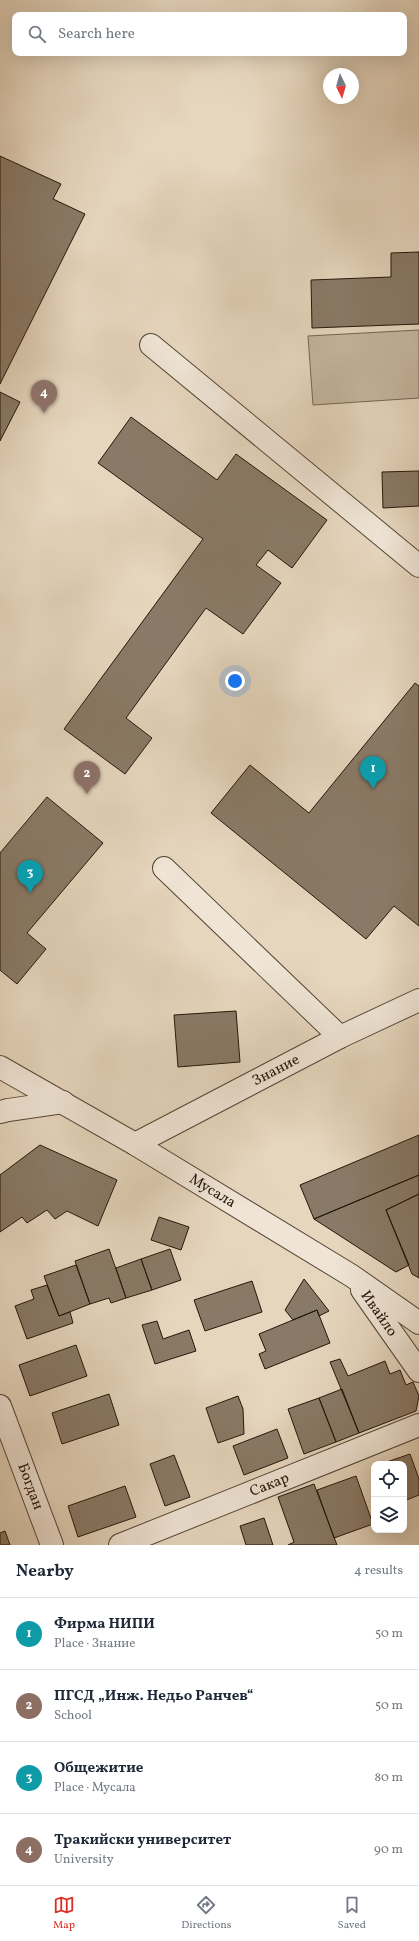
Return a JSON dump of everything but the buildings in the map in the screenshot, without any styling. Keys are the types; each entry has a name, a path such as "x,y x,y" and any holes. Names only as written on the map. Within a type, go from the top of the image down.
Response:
{"street":[{"path":"151,346 419,566"},
{"path":"164,868 340,1037"},
{"name":"Знание","path":"135,1144 340,1037 419,1000"},
{"name":"Мусала","path":"0,1067 135,1144 352,1276 419,1323"},
{"path":"0,1112 63,1102"},
{"name":"Ивайло","path":"352,1276 419,1371"},
{"name":"Богдан","path":"0,1406 52,1545"},
{"name":"Сакар","path":"120,1545 419,1425"}],"shaded area":[{"path":"419,330 419,398 313,405 308,336"}],"place":[{"name":"Тракийски университет","path":"44,413"},
{"name":"Фирма НИПИ","path":"373,789"},
{"name":"ПГСД „Инж. Недьо Ранчев“","path":"87,794"},
{"name":"Общежитие","path":"30,893"}]}
